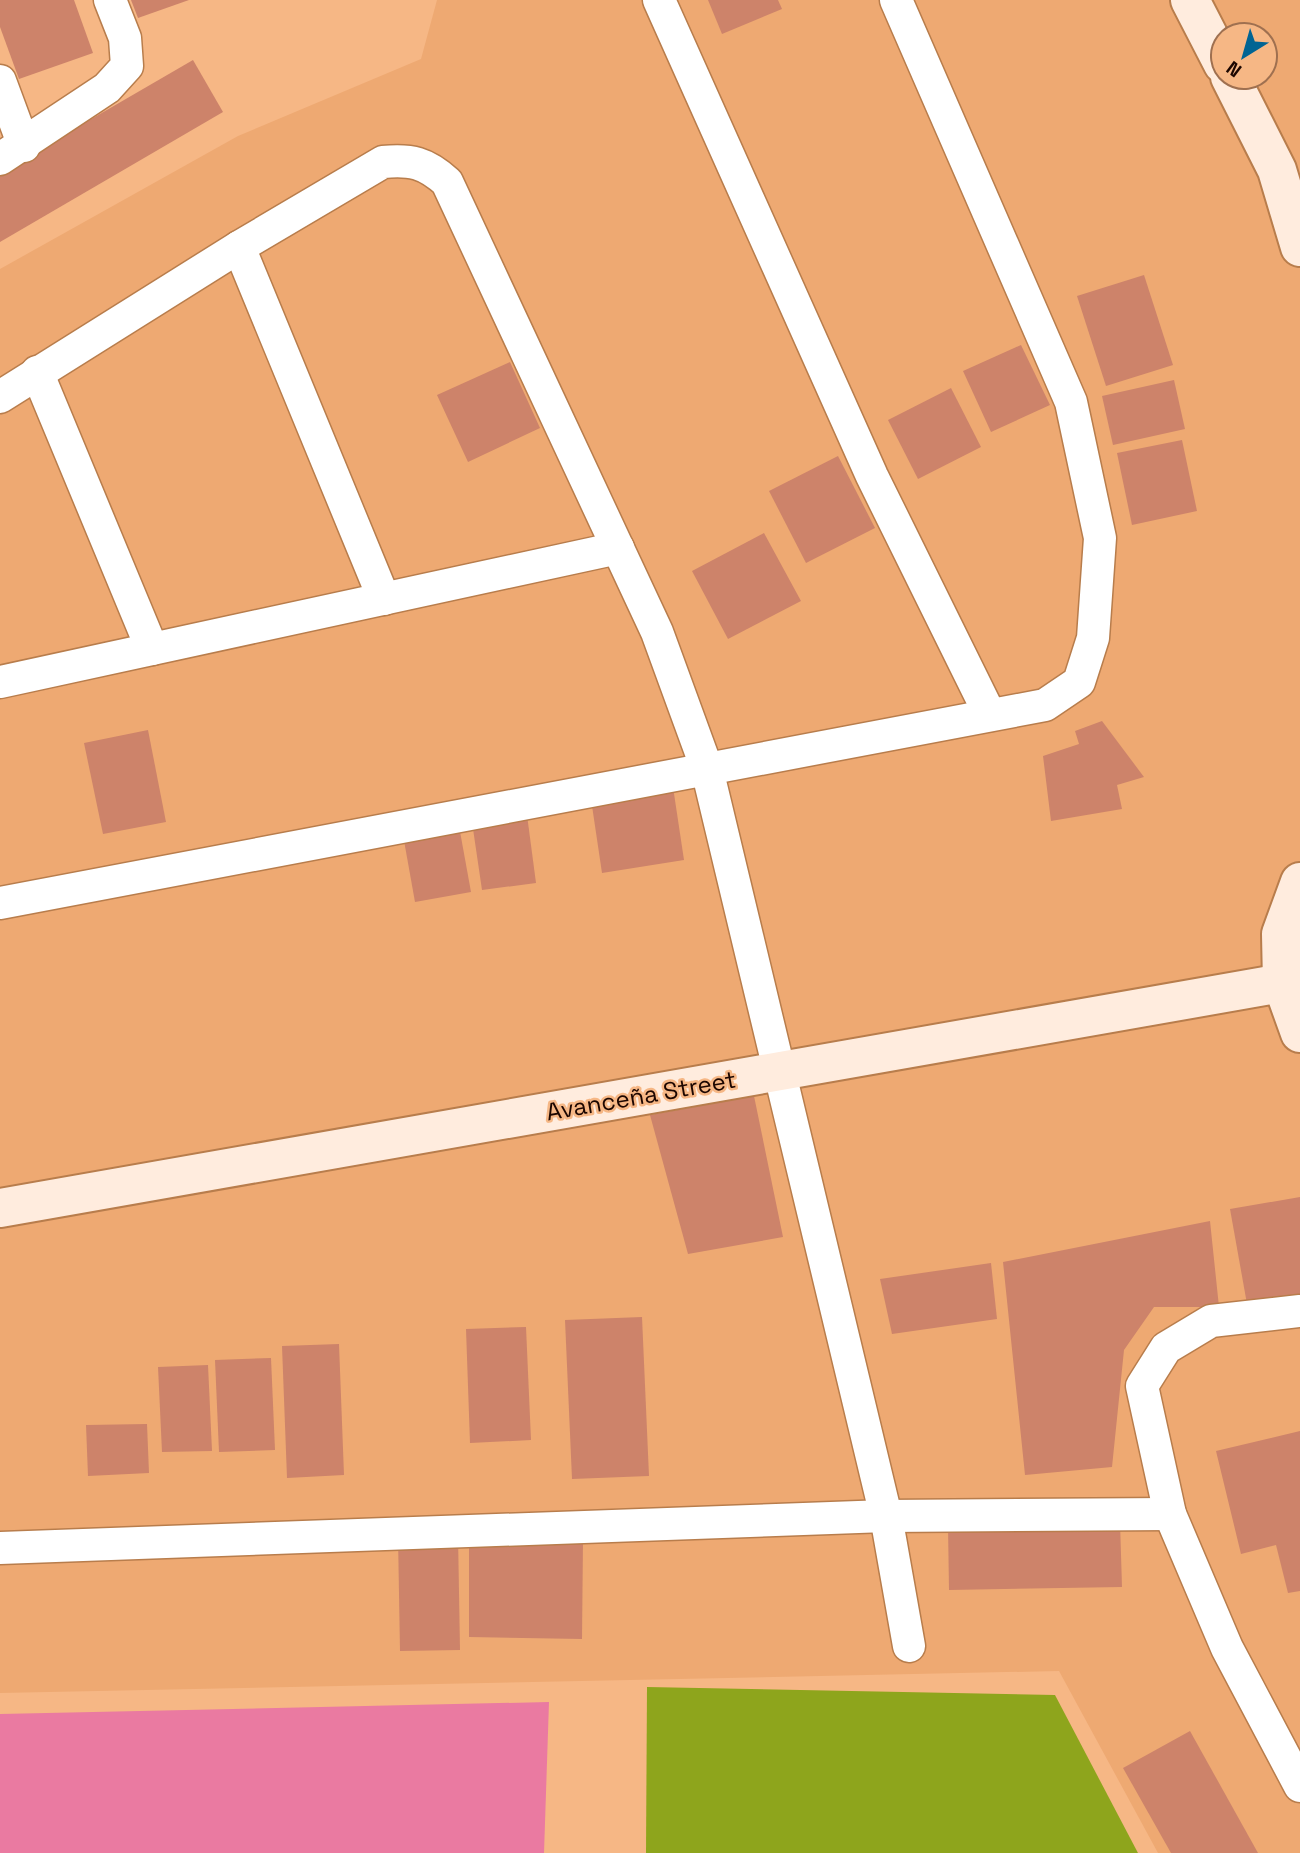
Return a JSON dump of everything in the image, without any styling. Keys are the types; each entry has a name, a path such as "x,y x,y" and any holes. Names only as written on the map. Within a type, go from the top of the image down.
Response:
{"street":[{"path":"0,81 12,153 107,88 127,66 125,38 110,0"},
{"path":"659,0 872,476 990,716"},
{"path":"0,902 1045,705 1079,682 1093,638 1100,538 1071,402 896,0"},
{"path":"1190,0 1209,37"},
{"path":"1237,91 1277,170 1300,247"},
{"path":"0,397 239,247 383,162 408,160 432,168 447,182 657,632 707,769 886,1516 909,1646"},
{"path":"239,247 384,599"},
{"path":"37,372 152,649"},
{"path":"0,682 618,548"},
{"path":"1300,882 1281,934 1282,984 1300,1033"},
{"name":"Avanceña Street","path":"0,1208 1282,984"},
{"path":"1300,1311 1211,1321 1166,1349 1142,1386 1170,1514 1227,1648 1300,1786"},
{"path":"0,1548 886,1516 1170,1514"}],"shaded area":[{"path":"437,0 1300,0 1300,1853 1158,1853 1059,1671 0,1693 0,269 238,136 421,59"},
{"path":"647,1687 1055,1695 1138,1853 646,1853"},
{"path":"549,1702 544,1853 0,1853 0,1714"}],"building":[{"path":"0,0 74,0 93,53 19,79 0,27"},
{"path":"131,0 189,0 138,18"},
{"path":"708,0 778,0 782,9 722,34"},
{"path":"193,60 223,112 0,242 0,172"},
{"path":"1144,275 1173,365 1106,386 1077,296"},
{"path":"1021,345 1050,405 991,432 963,371"},
{"path":"510,362 540,428 468,462 437,395"},
{"path":"1174,380 1185,429 1113,445 1102,396"},
{"path":"951,388 981,447 918,479 888,420"},
{"path":"1182,440 1197,511 1132,525 1117,453"},
{"path":"838,456 875,528 806,563 769,491"},
{"path":"764,533 801,601 728,639 692,571"},
{"path":"1102,721 1144,777 1117,785 1122,809 1051,821 1043,756 1079,744 1075,731"},
{"path":"148,730 166,822 103,834 84,743"},
{"path":"673,787 684,860 602,873 591,799"},
{"path":"527,815 536,883 482,890 472,822"},
{"path":"459,826 471,892 415,902 403,835"},
{"path":"754,1096 783,1237 688,1254 650,1115"},
{"path":"1300,1197 1300,1297 1247,1304 1230,1209"},
{"path":"1210,1221 1219,1307 1154,1307 1124,1350 1112,1467 1025,1475 1003,1262"},
{"path":"991,1263 997,1319 892,1334 880,1279"},
{"path":"642,1317 649,1476 572,1479 565,1320"},
{"path":"526,1327 531,1440 470,1443 466,1329"},
{"path":"339,1344 344,1475 287,1478 282,1346"},
{"path":"271,1358 275,1450 219,1452 215,1360"},
{"path":"208,1365 212,1451 162,1452 158,1367"},
{"path":"147,1424 149,1473 88,1476 86,1425"},
{"path":"1300,1431 1300,1591 1288,1593 1276,1545 1241,1554 1216,1451"},
{"path":"1120,1522 1122,1587 949,1590 948,1525"},
{"path":"458,1535 460,1650 400,1651 398,1536"},
{"path":"469,1539 583,1540 582,1639 469,1637"},
{"path":"1190,1731 1258,1853 1171,1853 1123,1768"}]}
